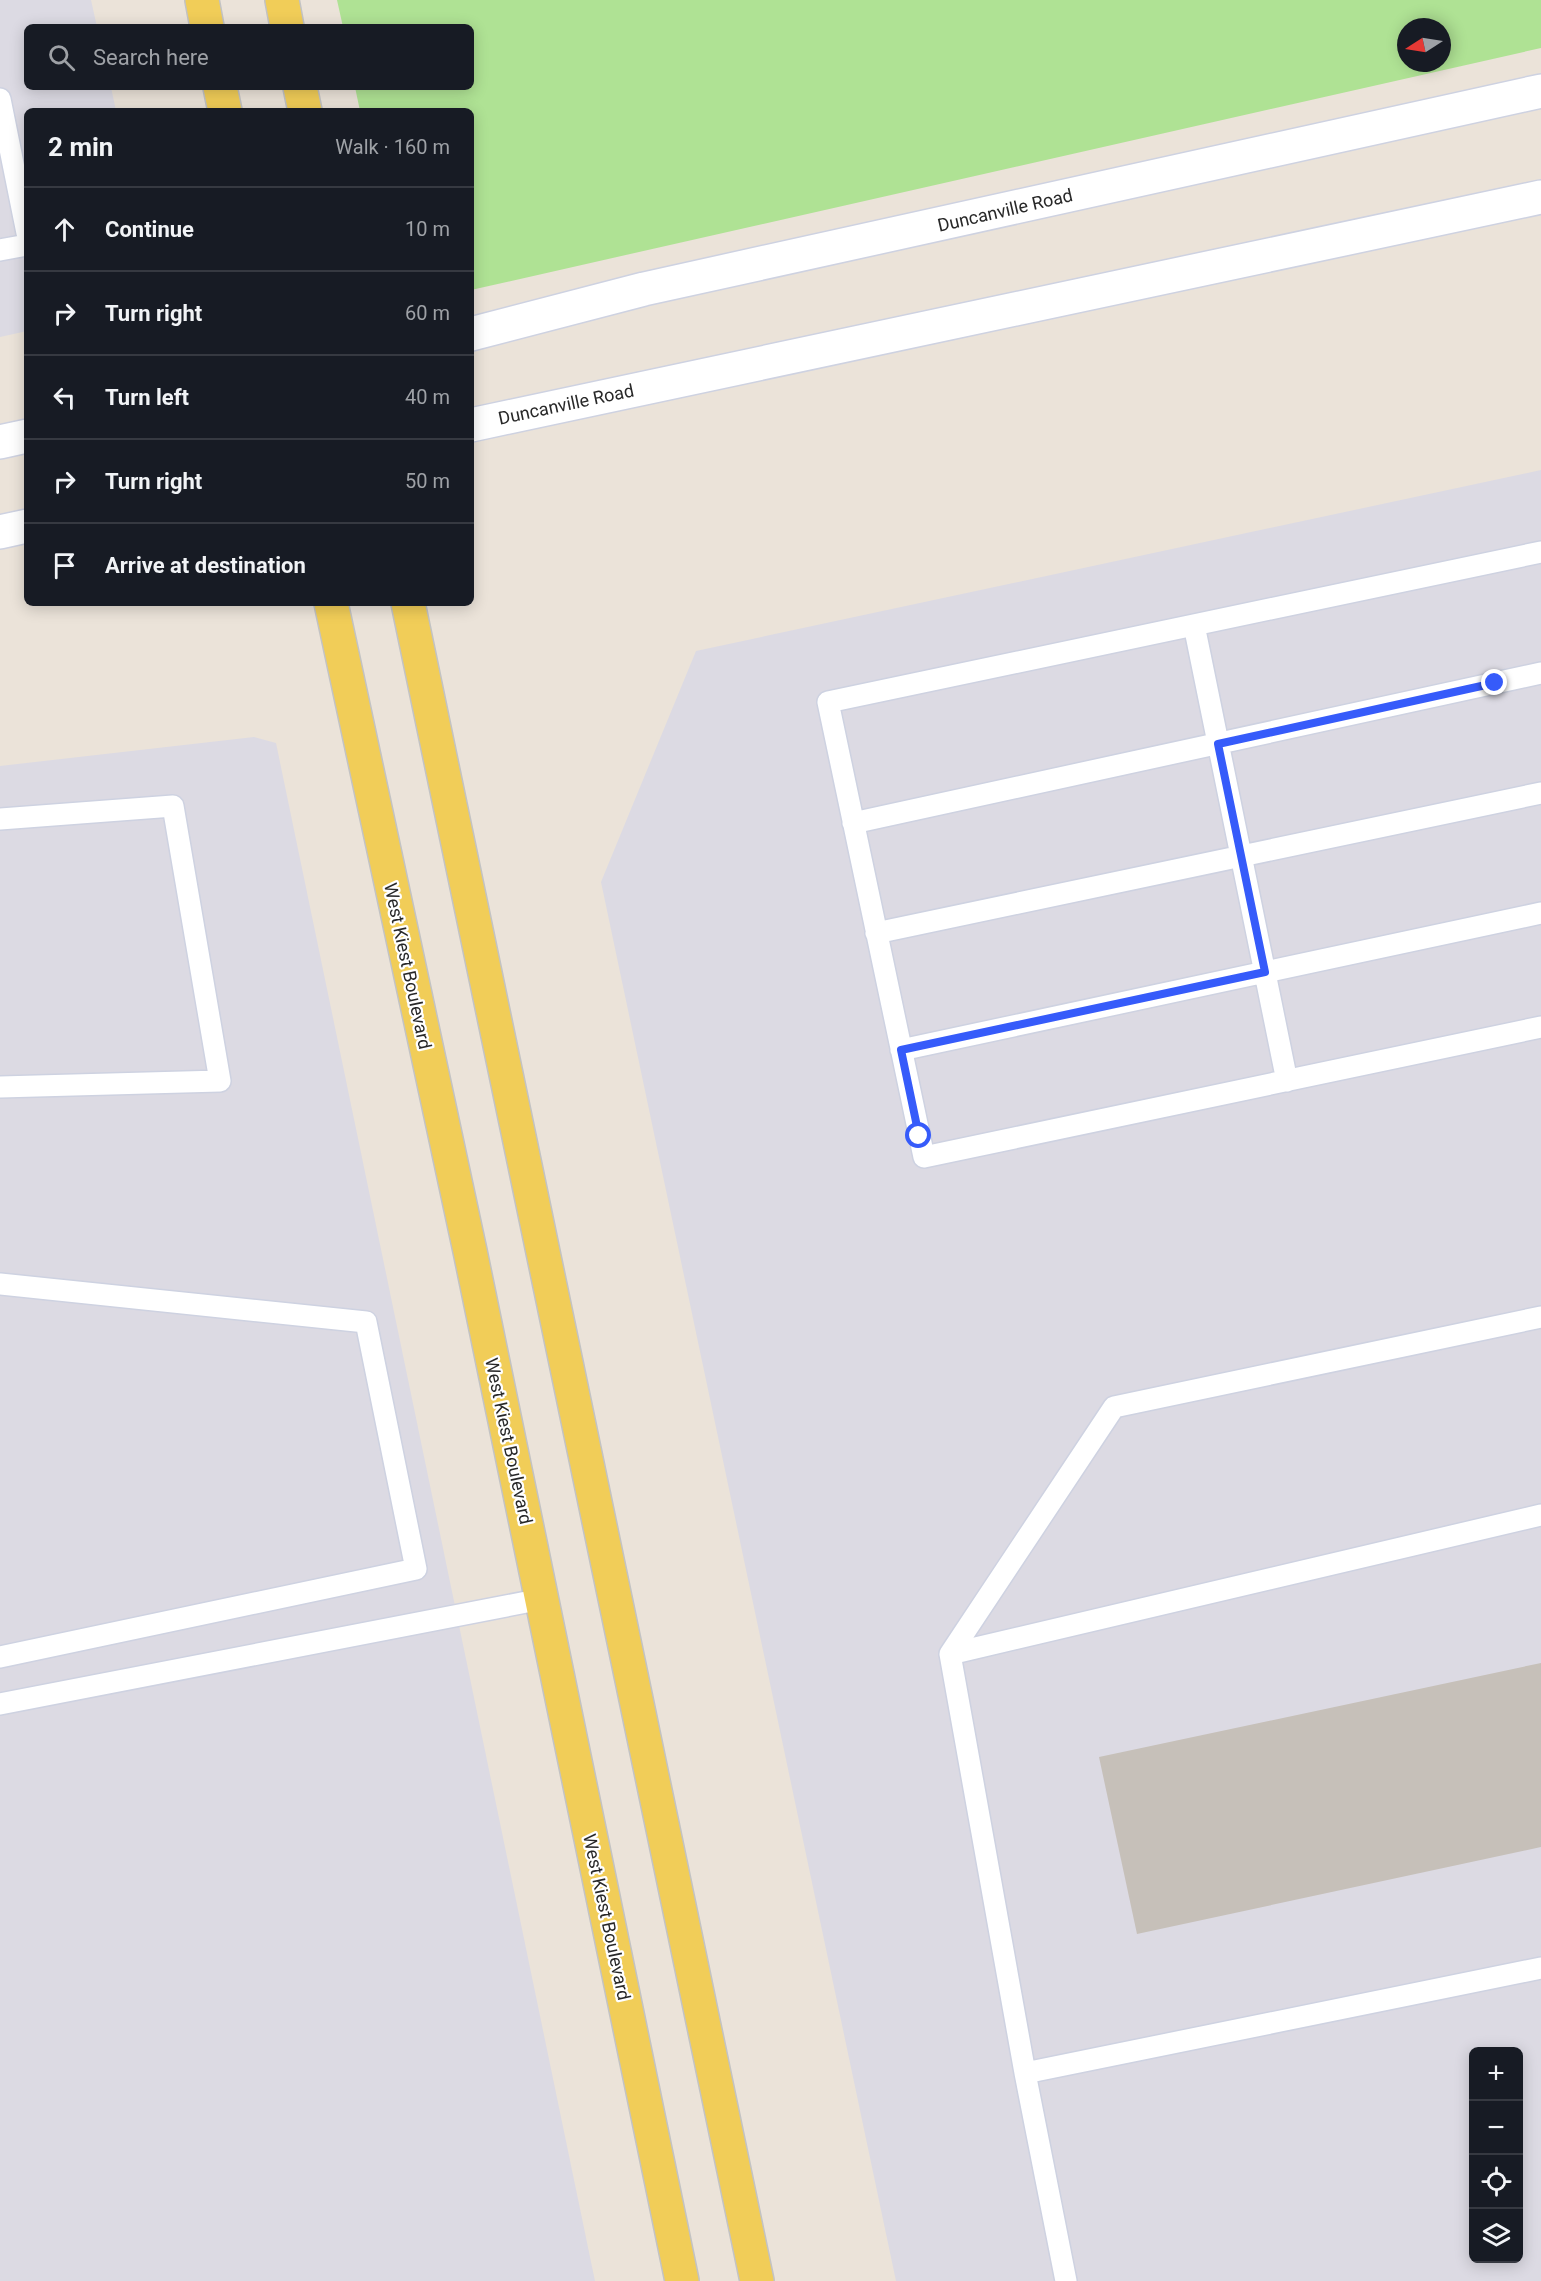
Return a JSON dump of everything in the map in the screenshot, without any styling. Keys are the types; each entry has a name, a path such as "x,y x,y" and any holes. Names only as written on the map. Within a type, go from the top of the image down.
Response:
{"main road":[{"path":"202,0 206,24"},
{"path":"282,0 286,24"},
{"path":"221,90 224,108"},
{"path":"300,90 304,108"},
{"name":"Duncanville Road","path":"474,333 644,289 1541,91"},
{"name":"Duncanville Road","path":"474,424 1541,197"},
{"path":"0,442 24,437"},
{"path":"0,532 24,527"},
{"name":"West Kiest Boulevard","path":"332,606 467,1240 682,2281"},
{"path":"409,606 757,2281"}],"lane":[{"path":"0,99 24,218"},
{"path":"0,250 24,246"},
{"path":"1541,552 828,702 924,1157 1541,1027"},
{"path":"1194,625 1287,1081"},
{"path":"853,823 1541,673"},
{"path":"876,933 1541,793"},
{"path":"0,819 173,806 220,1080 0,1087"},
{"path":"901,1050 1541,913"},
{"path":"0,1284 366,1322 416,1569 0,1657"},
{"path":"1066,2281 1025,2073 951,1654 1114,1407 1541,1317"},
{"path":"951,1654 1541,1515"},
{"path":"0,1704 542,1599"},
{"path":"1025,2073 1541,1968"}],"shaded area":[{"path":"0,0 91,0 96,24 24,24 24,90 112,90 115,108 24,108 24,332 0,337"},
{"path":"1541,470 1541,2281 896,2281 601,882 696,651"},
{"path":"254,737 276,743 595,2281 0,2281 0,766"}],"green space":[{"path":"337,0 1541,0 1541,48 1451,68 1451,18 1397,18 1397,72 1435,72 474,289 474,108 359,108 356,90 474,90 474,24 342,24"}],"building":[{"path":"1541,1663 1541,1847 1137,1934 1099,1757"}],"route":[{"path":"919,1136 901,1050 1265,972 1218,744 1495,683"}]}
